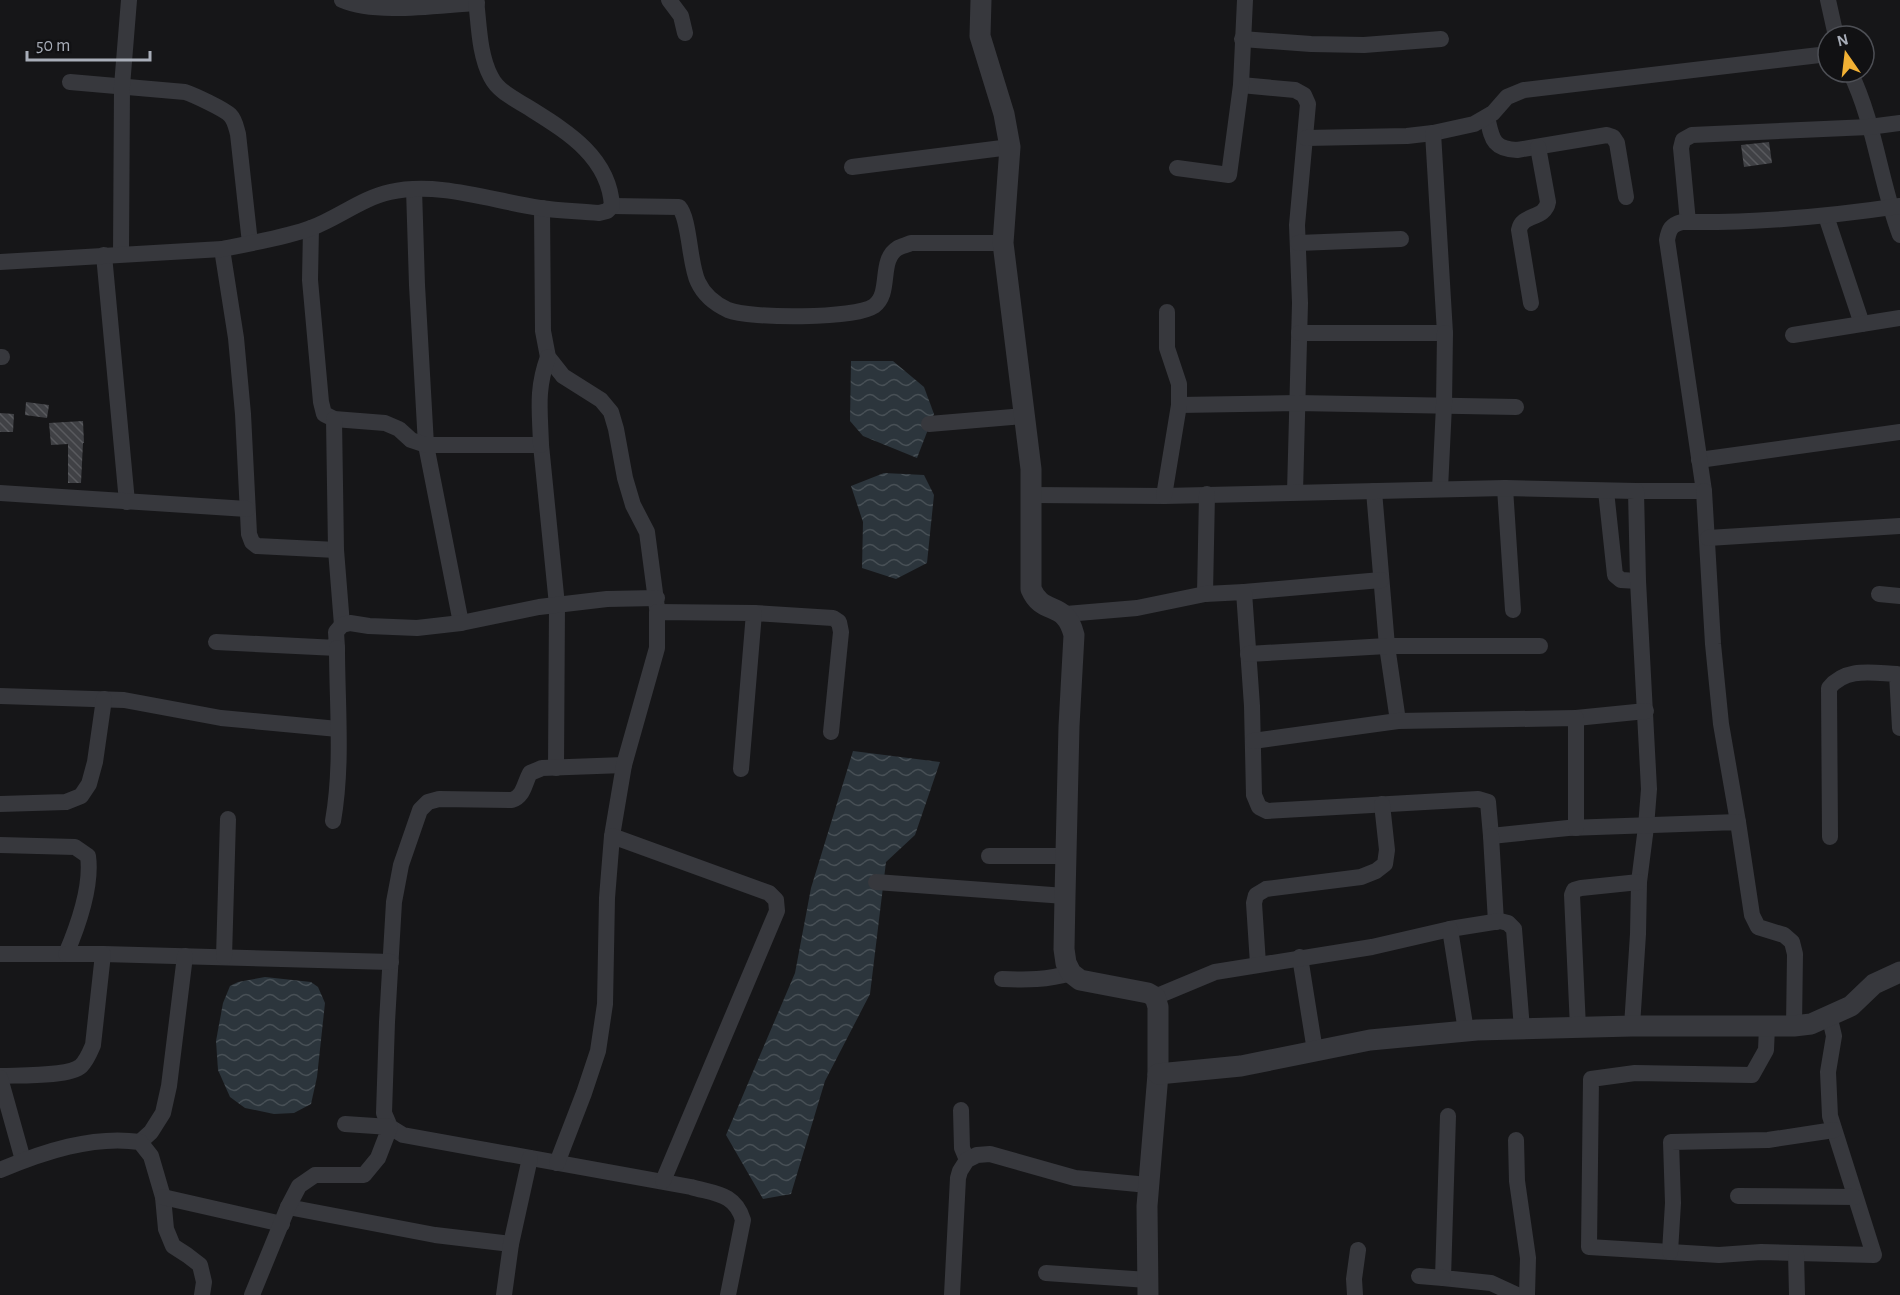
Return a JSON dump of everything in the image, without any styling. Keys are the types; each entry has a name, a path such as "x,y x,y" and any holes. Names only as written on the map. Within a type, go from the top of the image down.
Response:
{"street":[{"path":"127,502 112,255 129,0"},
{"path":"669,0 681,16 685,33"},
{"path":"981,0 980,36 1004,114 1010,147 1003,243 1031,470 1031,589 1035,598 1066,614 1137,608 1205,594 1381,580"},
{"path":"1177,168 1229,176 1241,85 1245,0"},
{"path":"1827,0 1833,24"},
{"path":"351,2 391,7 477,1 483,54 491,77 502,92 560,128 590,152 607,178 612,206"},
{"path":"1242,39 1364,45 1441,39"},
{"path":"1306,138 1433,133 1474,124 1494,113 1507,97 1524,90 1816,55"},
{"path":"70,82 185,92 194,94 229,113 235,120 238,134 250,243"},
{"path":"1855,84 1895,206 1900,235"},
{"path":"1241,85 1295,90 1304,95 1308,104 1297,225 1299,333 1295,492"},
{"path":"1487,117 1492,138 1498,147 1505,150 1613,136 1617,143 1626,197"},
{"path":"1688,222 1681,148 1683,140 1692,135 1869,127 1900,123"},
{"path":"1433,133 1445,333 1440,489"},
{"path":"852,167 1010,147"},
{"path":"1531,303 1519,230 1525,220 1547,209 1548,202 1539,147"},
{"path":"0,262 222,249 311,228 366,200 390,192 414,189 444,191 542,208 599,213 607,211 612,206 679,207 684,216 691,262 698,283 709,299 729,310 746,314 816,316 861,311 877,303 882,292 890,257 897,248 911,243 1003,243"},
{"path":"414,189 426,445 461,623"},
{"path":"1794,1026 1795,954 1792,942 1784,935 1758,927 1752,915 1721,724 1713,644 1704,491 1667,240 1668,231 1673,225 1688,222 1737,222 1826,216 1895,206"},
{"path":"542,208 543,331 548,357 563,376 601,400 611,412 633,505 647,532 657,605 657,648 624,765 612,836 605,1004 598,1051 556,1163"},
{"path":"1826,216 1862,324"},
{"path":"311,228 310,280 324,414 334,419 385,423 399,429 411,440 426,445 541,445"},
{"path":"1298,243 1401,239"},
{"path":"222,249 236,338 247,509 252,542 257,546 336,550"},
{"path":"1164,496 1179,405 1179,384 1167,348 1167,312"},
{"path":"1793,335 1900,318"},
{"path":"1299,333 1445,333"},
{"path":"548,357 540,379 539,399 541,445 557,605 556,768"},
{"path":"1179,405 1297,403 1516,407"},
{"path":"929,424 1023,416"},
{"path":"334,419 336,550 342,625"},
{"path":"1700,460 1900,432"},
{"path":"1032,495 1164,496 1505,488 1704,491"},
{"path":"1505,488 1514,610"},
{"path":"1374,491 1387,646 1398,721"},
{"path":"1606,491 1615,575 1621,580 1638,581"},
{"path":"1632,1026 1639,882 1648,789 1636,491"},
{"path":"0,493 247,509"},
{"path":"1205,594 1207,494"},
{"path":"1708,538 1900,526"},
{"path":"1244,592 1254,795 1258,807 1267,811 1478,799 1488,802 1496,922"},
{"path":"1879,594 1900,596"},
{"path":"333,821 337,798 336,632 342,625 417,628 607,599 754,614 833,618 839,622 841,632 831,732"},
{"path":"741,769 754,614"},
{"path":"1046,1273 1148,1288 1148,1185 1158,1074 1158,1007 1155,997 1148,993 1080,980 1071,973 1066,963 1064,949 1068,726 1074,635 1072,623 1066,614"},
{"path":"216,642 336,648"},
{"path":"1248,654 1387,646 1540,646"},
{"path":"1830,837 1829,688 1837,678 1854,673 1898,674 1900,728"},
{"path":"0,696 124,700 221,718 338,729"},
{"path":"0,804 66,802 81,796 90,784 104,699"},
{"path":"1253,741 1398,721 1576,718 1646,711"},
{"path":"1575,828 1576,718"},
{"path":"252,1295 299,1186 315,1175 364,1175 378,1158 390,1127 384,1113 387,1022 396,893 401,865 420,810 428,802 439,799 512,800 518,798 530,773 542,768 624,765"},
{"path":"1258,964 1254,903 1256,895 1266,889 1361,877 1376,871 1385,864 1387,850 1382,804"},
{"path":"224,957 228,819"},
{"path":"1491,836 1575,828 1738,822"},
{"path":"612,836 769,893 776,900 777,911 663,1181"},
{"path":"0,845 75,847 88,856 90,869 76,930 66,954"},
{"path":"989,856 1066,856"},
{"path":"876,882 1065,896"},
{"path":"1578,1028 1572,895 1574,890 1639,882"},
{"path":"1155,997 1215,972 1372,947 1450,929 1496,922 1508,923 1514,929 1522,1029"},
{"path":"1450,929 1466,1031"},
{"path":"0,954 103,954 392,962"},
{"path":"23,1160 0,1077 64,1072 80,1068 93,1045 103,954"},
{"path":"140,1142 151,1132 163,1113 169,1086 185,956"},
{"path":"1300,957 1315,1051"},
{"path":"1158,1074 1241,1066 1370,1040 1466,1031 1811,1024 1851,1006 1874,984 1900,972"},
{"path":"1002,979 1030,981 1050,979 1071,973"},
{"path":"1767,1026 1766,1050 1752,1075 1635,1073 1591,1079 1589,1247 1719,1255 1761,1252 1874,1255 1834,1130 1827,1095 1834,1036 1829,1015"},
{"path":"961,1110 962,1148 967,1160"},
{"path":"1443,1278 1448,1116"},
{"path":"345,1124 390,1127 403,1135 663,1181 730,1198 740,1209 743,1220 728,1295"},
{"path":"1670,1252 1673,1203 1671,1142 1768,1140 1834,1130"},
{"path":"0,1170 23,1160 80,1144 121,1139 140,1142 152,1156 163,1197 166,1229 173,1246 200,1265 204,1282 202,1295"},
{"path":"1516,1140 1517,1181 1528,1258 1527,1295"},
{"path":"952,1295 958,1178 967,1160 977,1155 990,1154 1075,1178 1148,1185"},
{"path":"504,1295 511,1245 530,1158"},
{"path":"1738,1196 1855,1197"},
{"path":"163,1197 282,1224"},
{"path":"288,1207 403,1229 511,1245"},
{"path":"1355,1295 1354,1279 1358,1250"},
{"path":"1796,1253 1797,1295"},
{"path":"1419,1276 1491,1283 1517,1295"}],"water":[{"path":"851,361 893,361 924,387 934,414 917,458 863,436 850,421"},
{"path":"884,473 924,475 934,495 927,563 896,579 862,568 863,522 851,486"},
{"path":"853,751 940,762 915,835 886,862 870,994 825,1081 791,1194 763,1199 726,1135 795,973 811,888"},
{"path":"265,977 311,982 318,987 325,1003 317,1077 311,1104 294,1113 274,1114 245,1108 230,1097 218,1070 216,1041 223,1003 230,986 238,982"}],"building":[{"path":"1769,142 1772,163 1744,167 1741,145"},
{"path":"26,402 49,405 47,418 25,415"},
{"path":"0,413 14,414 13,432 0,432"},
{"path":"83,421 81,483 68,483 68,444 51,445 49,423"}]}
